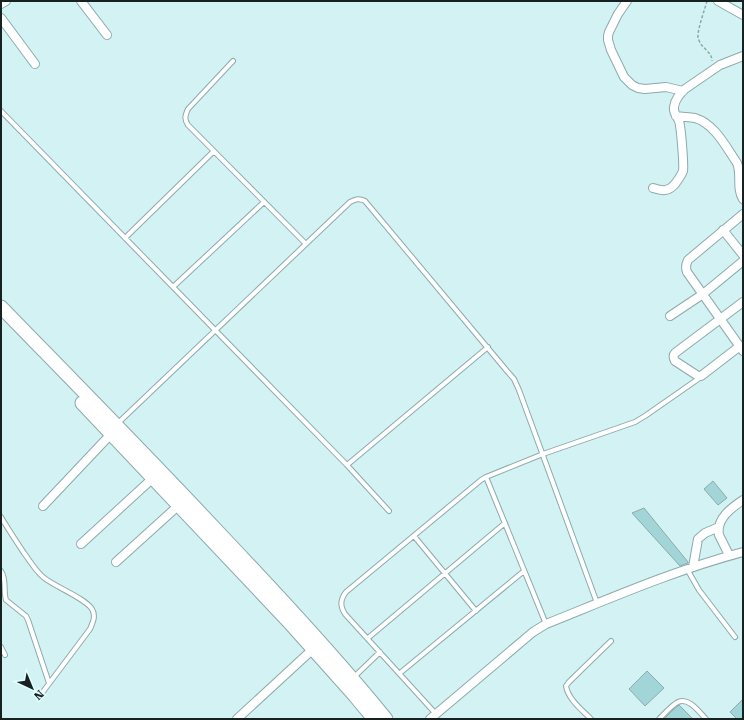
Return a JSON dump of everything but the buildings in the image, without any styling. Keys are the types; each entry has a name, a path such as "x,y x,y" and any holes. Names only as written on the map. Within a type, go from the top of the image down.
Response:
{"main road":[{"path":"1,307 112,430 153,478 288,621 374,719"},
{"path":"1,320 112,430 187,499 293,611 353,678 386,719"}],"street":[{"path":"1,4 6,1"},
{"path":"81,1 107,35"},
{"path":"627,1 618,14 608,36 611,50 624,77 632,85 638,88 645,89 666,86 683,91"},
{"path":"718,1 743,15"},
{"path":"1,18 35,64"},
{"path":"653,188 661,191 667,191 672,188 683,170 684,163 679,122 674,112 676,100 683,91 711,71 725,62 743,56"},
{"path":"676,116 698,120 709,126 715,132 739,167 739,191 743,199"},
{"path":"743,214 688,260 686,264 686,272 703,294 720,319 742,348 701,376 698,376 674,360 673,355 720,319 743,302"},
{"path":"724,230 743,255"},
{"path":"670,316 703,294 743,261"},
{"path":"43,506 112,430"},
{"path":"81,544 153,478"},
{"path":"729,556 719,536 719,527 726,512 743,500"},
{"path":"116,562 178,505"},
{"path":"690,568 698,539 705,533 719,527"},
{"path":"433,716 533,632 546,624 690,568 743,552"},
{"path":"237,719 313,649"}],"lane":[{"path":"233,61 188,109 185,115 185,121 306,244"},
{"path":"1,111 347,465 389,511"},
{"path":"125,238 214,151"},
{"path":"112,430 350,202 355,199 360,199 365,201 488,347 520,390 597,604"},
{"path":"173,287 264,202"},
{"path":"347,465 488,347"},
{"path":"433,716 400,674 345,614 341,603 346,592 486,477 542,454 640,419 701,376"},
{"path":"486,477 546,624"},
{"path":"1,516 2,524 36,570 49,581 86,602 94,615 94,622 90,629 39,697"},
{"path":"368,638 505,523"},
{"path":"414,536 476,611"},
{"path":"690,568 700,590 735,637"},
{"path":"1,571 4,576 6,600 28,620 49,683"},
{"path":"400,674 524,571"},
{"path":"591,719 570,696 567,692 566,686 611,641"},
{"path":"1,647 4,655"},
{"path":"353,678 380,652"},
{"path":"659,719 677,702 682,701 692,704 706,719"},
{"path":"698,719 702,715"}],"path":[{"path":"707,1 698,38 700,43 712,58 711,71"}]}
